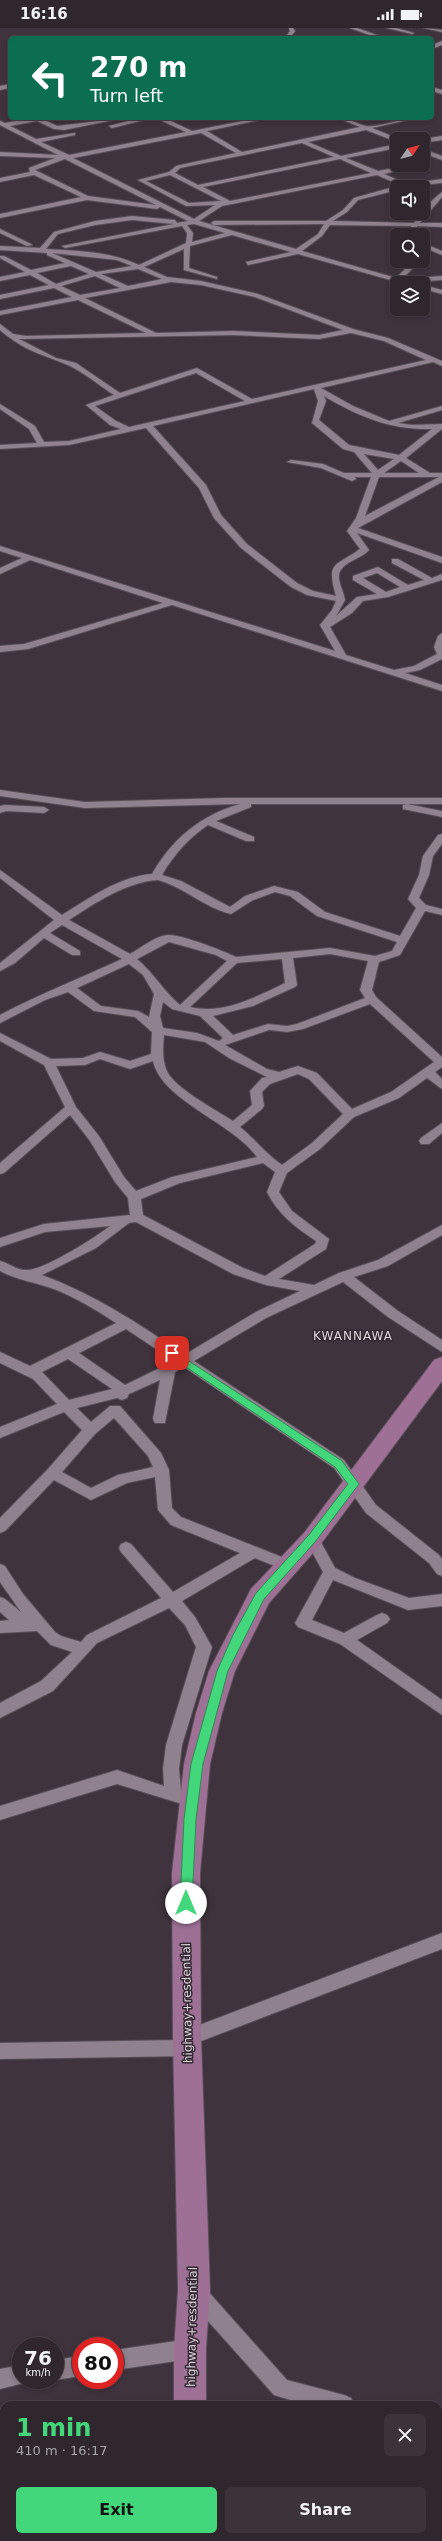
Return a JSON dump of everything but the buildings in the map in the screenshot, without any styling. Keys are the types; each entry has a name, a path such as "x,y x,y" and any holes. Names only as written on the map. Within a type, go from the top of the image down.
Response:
{"highway":[{"name":"highway+resdential","path":"190,2401 190,2349 194,2290 188,2043 186,1873 183,1798 197,1764 222,1671 260,1596 312,1539 442,1365"}],"street":[{"path":"289,36 293,31 291,28"},
{"path":"352,28 377,36"},
{"path":"389,28 409,34"},
{"path":"426,28 442,32"},
{"path":"364,32 378,29"},
{"path":"1,123 30,120"},
{"path":"41,120 58,129 110,120"},
{"path":"86,131 139,120"},
{"path":"163,120 192,133"},
{"path":"34,173 31,169 67,157 256,120"},
{"path":"346,120 390,137"},
{"path":"229,203 188,205 141,180 171,173 178,167 368,129 406,120"},
{"path":"1,123 194,222 390,278"},
{"path":"202,131 241,154"},
{"path":"36,141 79,133"},
{"path":"430,140 442,138"},
{"path":"304,142 395,180"},
{"path":"199,186 390,148"},
{"path":"0,149 11,154"},
{"path":"0,154 67,157"},
{"path":"430,154 442,159"},
{"path":"430,163 442,159"},
{"path":"1,257 184,225 194,222 220,205 390,171"},
{"path":"0,180 34,173 87,198"},
{"path":"171,173 199,186 229,203"},
{"path":"430,183 442,181"},
{"path":"248,263 297,252 320,236 327,223 345,211 356,199 390,189"},
{"path":"144,197 164,193"},
{"path":"430,203 442,194"},
{"path":"0,216 87,198 163,207"},
{"path":"41,251 56,233 95,222 132,218 194,222 327,223 414,226 442,225"},
{"path":"414,226 418,220"},
{"path":"184,225 190,233 187,245 186,269 215,278"},
{"path":"0,232 127,288"},
{"path":"0,297 55,286 95,274 139,267 187,245 230,233"},
{"path":"0,248 16,247 41,251 107,255 170,280"},
{"path":"430,247 442,253"},
{"path":"1,257 55,286 158,336"},
{"path":"0,279 72,264"},
{"path":"430,279 442,278"},
{"path":"0,313 170,280 201,283 230,291 256,294 351,330 386,339 442,364"},
{"path":"430,289 442,292"},
{"path":"0,326 6,333 48,356 73,365 119,395"},
{"path":"6,333 26,338 233,333 272,337 319,337 351,330"},
{"path":"0,447 69,443 252,402 318,389 442,358"},
{"path":"129,430 113,423 90,405 198,370 252,402"},
{"path":"318,389 359,413 408,427 441,427"},
{"path":"318,389 322,401 316,421 346,447 401,458 427,474"},
{"path":"0,406 32,428 42,445"},
{"path":"391,422 442,408"},
{"path":"149,426 202,487 218,516 244,546 294,585 310,592 340,599"},
{"path":"342,656 324,625 340,604 334,579 335,571 340,565 354,559 365,550 351,530 355,526 367,504 370,487 376,475 441,427"},
{"path":"357,450 376,475"},
{"path":"291,462 323,466 370,487"},
{"path":"344,475 442,475"},
{"path":"355,526 442,479"},
{"path":"355,526 442,560"},
{"path":"0,548 442,688"},
{"path":"0,571 30,558"},
{"path":"395,561 430,580"},
{"path":"382,573 405,566"},
{"path":"385,595 356,578 378,570 406,588"},
{"path":"325,628 348,611 360,599 385,595 442,577"},
{"path":"1,651 25,647 171,603"},
{"path":"391,672 417,668 430,663 442,655 438,647 442,636"},
{"path":"0,793 85,804 442,801"},
{"path":"156,877 162,865 188,833 234,808 261,802"},
{"path":"383,802 442,814"},
{"path":"0,810 5,808 44,810"},
{"path":"208,821 250,839"},
{"path":"442,837 428,856 424,874 413,899 422,907 442,912"},
{"path":"0,873 61,920 130,959 147,973 160,994 176,1007 184,1007 204,1014 220,1013 254,1002 291,985 287,954"},
{"path":"0,968 61,920 126,883 156,877 182,885 214,905 231,911 249,898 274,889 294,894 321,914 404,941"},
{"path":"374,960 396,952 404,941 422,907"},
{"path":"43,933 76,954"},
{"path":"0,1020 41,998 69,988 130,959 158,942 169,938 220,953 234,960 330,951 369,957 374,960"},
{"path":"184,1007 234,960"},
{"path":"266,1281 321,1246 323,1239 295,1222 278,1203 273,1192 282,1171 316,1146 350,1114 395,1095 441,1062 372,999 366,990 374,960"},
{"path":"69,988 98,1009 138,1014 158,1031 197,1036 217,1045 263,1072 279,1076"},
{"path":"160,994 154,1016 158,1031 157,1056 161,1072 174,1087 234,1127 254,1144 265,1159 282,1171"},
{"path":"217,1045 231,1039 268,1028 287,1029 299,1027 372,999"},
{"path":"204,1014 231,1039"},
{"path":"0,1036 49,1064 85,1062 100,1055 130,1066 157,1056"},
{"path":"29,1275 64,1261 101,1240 131,1219 134,1197 119,1179 95,1139 71,1108 49,1064"},
{"path":"234,1127 258,1106 256,1091 266,1081 298,1070 314,1076 350,1114"},
{"path":"428,1072 442,1085"},
{"path":"0,1170 71,1108"},
{"path":"425,1141 442,1127"},
{"path":"134,1197 176,1180 265,1159"},
{"path":"0,1243 44,1228 131,1219 238,1271 266,1281 318,1290"},
{"path":"0,1434 65,1406 124,1391 169,1370 261,1315 318,1290 344,1276 383,1263 442,1229"},
{"path":"0,1265 14,1273 29,1275 64,1288 126,1323 339,1464 371,1509 434,1559 442,1570"},
{"path":"344,1276 399,1318 442,1347"},
{"path":"31,1372 126,1323"},
{"path":"68,1352 124,1391"},
{"path":"0,1357 38,1376 65,1406 90,1430"},
{"path":"160,1419 169,1370"},
{"path":"0,1527 53,1474 90,1430 115,1410 124,1391"},
{"path":"115,1410 154,1453 162,1470 166,1510 176,1521 287,1566"},
{"path":"53,1474 91,1495 123,1480 162,1470"},
{"path":"312,1539 322,1561 330,1572 408,1604 442,1600"},
{"path":"126,1548 190,1621 204,1647 192,1693 172,1751 169,1778 183,1798"},
{"path":"0,1711 47,1686 92,1639 171,1600 252,1553"},
{"path":"0,1570 18,1598 56,1641 84,1649"},
{"path":"330,1572 303,1624 345,1640 442,1709"},
{"path":"0,1604 19,1620 37,1619"},
{"path":"0,1627 37,1619"},
{"path":"345,1640 382,1619"},
{"path":"0,1813 117,1777 183,1798"},
{"path":"0,2051 188,2043 442,1941"},
{"path":"194,2290 281,2388 329,2401"},
{"path":"124,2359 190,2349"},
{"path":"0,2378 12,2376"}],"district":[{"name":"KWANNAWA","path":"353,1336"}],"route":[{"path":"172,1353 182,1361 209,1377 249,1406 280,1424 339,1464 354,1484 312,1539 260,1596 222,1671 209,1713 197,1764 190,1819 186,1873 186,1903"}]}
